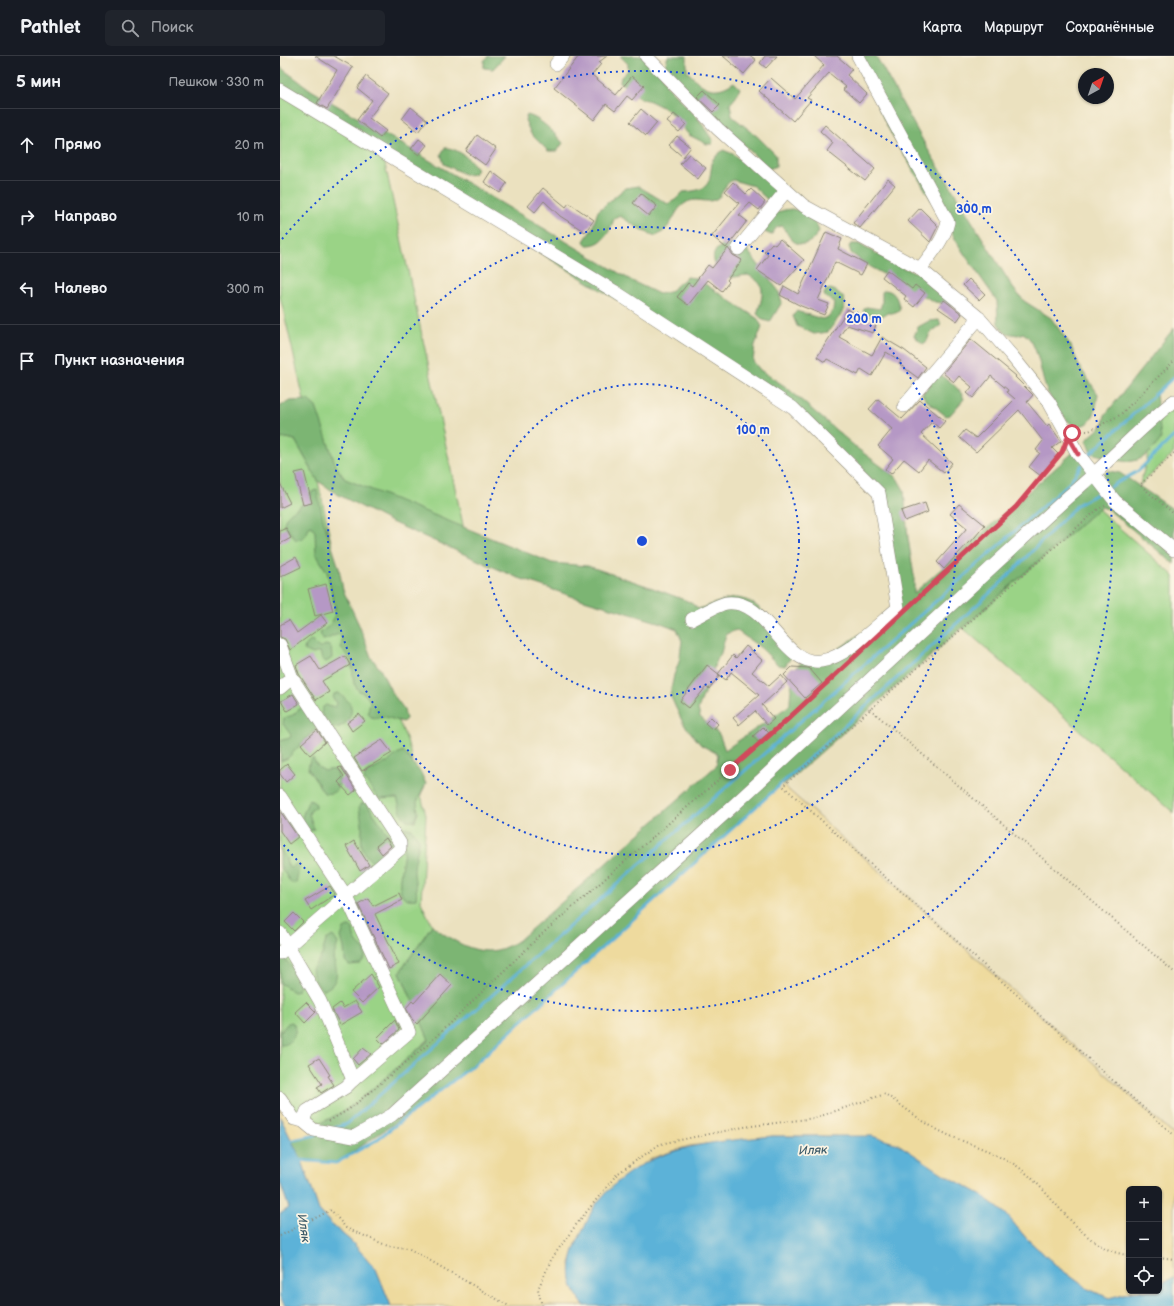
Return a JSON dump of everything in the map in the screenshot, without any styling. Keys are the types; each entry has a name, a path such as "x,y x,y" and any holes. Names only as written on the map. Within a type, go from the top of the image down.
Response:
{"street":[{"path":"646,56 718,129 804,206 920,268 979,318 1049,402 1070,435 1078,454 1113,498 1174,550"},
{"path":"848,56 864,69"},
{"path":"858,56 948,222 943,237 920,268"},
{"path":"280,90 614,291 793,408 879,493 898,608 842,653 821,661 805,660 794,653 759,615 742,604 726,603 692,619"},
{"path":"738,249 786,191"},
{"path":"904,406 979,318"},
{"path":"280,1098 294,1119 304,1121 318,1130 354,1137 392,1115 733,806 1069,496 1094,475 1158,413 1174,400"},
{"path":"280,645 292,678 400,843 400,849 284,949"},
{"path":"280,688 292,678"},
{"path":"280,796 346,896 409,1032 346,1087 307,1111 304,1121"},
{"path":"280,933 284,949 320,1001 353,1080"}],"path":[{"path":"908,607 1016,507 1062,452 1070,435 1089,431 1120,415 1174,361"},
{"path":"1174,454 1140,485 1174,514"},
{"path":"1113,498 1098,509 783,786 1174,1134"},
{"path":"318,1130 348,1110 427,1045 542,934 789,718 845,665"},
{"path":"870,710 1174,972"},
{"path":"542,1306 538,1289 552,1258 576,1225 617,1174 660,1144 744,1126 814,1118 885,1094 942,1132 982,1149 1021,1169 1073,1223 1100,1246 1126,1255"},
{"path":"280,1236 331,1210 346,1228 388,1246 408,1248 509,1306"},
{"path":"1162,1257 1174,1259"}],"green space":[{"path":"488,56 505,56 493,69 484,68 484,61"},
{"path":"620,56 653,56 667,86 698,118 713,141 712,144 707,144 689,135 668,110 640,98 620,82 621,77 628,70 628,64"},
{"path":"668,56 687,56 687,71 703,86 720,89 734,82 740,88 736,97 730,104 732,116 758,137 776,155 776,166 769,169 674,78 665,66"},
{"path":"854,56 876,56 927,148 1013,288 1024,301 1051,318 1071,346 1079,366 1098,394 1095,412 1091,420 1087,423 1077,425 1070,423 1057,408 1047,391 1036,351 1028,337 1023,333 1018,335 1005,333 998,324 997,301 963,252 889,130"},
{"path":"280,67 311,90 634,282 659,294 669,292 687,277 696,278 758,319 762,327 755,345 753,361 760,370 786,387 858,449 897,478 904,490 908,538 914,576 914,593 1077,449 1096,478 1109,471 1120,473 1174,510 1174,564 1109,510 1102,507 1098,509 786,783 497,1044 442,1090 334,1165 301,1161 291,1139 351,1107 429,1040 400,972 432,925 446,936 462,945 480,950 488,951 505,948 518,941 716,766 718,754 701,745 683,723 670,695 674,675 679,662 682,641 677,629 574,597 516,577 389,521 337,494 318,481 295,440 287,438 280,439 280,406 290,401 308,400 316,407 336,466 345,479 552,563 588,566 690,602 698,609 737,598 746,600 763,611 794,653 785,666 778,665 761,648 736,630 726,634 721,653 698,709 700,717 719,734 725,750 790,705 792,680 800,664 808,660 821,661 898,608 879,493 793,408 280,93"},
{"path":"280,93 383,155 465,534 337,481 305,404 280,296"},
{"path":"527,115 537,119 563,143 557,151 548,151 531,134 525,120"},
{"path":"445,148 459,152 468,158 477,169 474,174 466,175 444,164 441,154"},
{"path":"723,150 733,154 748,167 770,181 777,190 778,197 770,202 753,186 733,180 729,182 719,197 712,201 688,201 680,208 670,224 656,236 643,231 620,216 614,219 610,229 601,241 592,245 586,245 584,241 592,229 598,211 625,188 638,186 668,204 675,200 683,192 693,191 704,187 709,179 713,159"},
{"path":"792,209 805,213 815,222 817,226 819,231 817,235 807,243 799,244 795,242 790,238 782,226 777,227 771,235 765,232 762,226 775,214"},
{"path":"732,244 747,250 778,290 782,302 770,322 763,320 757,314 762,295 760,284 748,275 729,277 721,272 715,264 714,254 716,250 723,245"},
{"path":"852,244 859,244 898,266 932,278 956,305 935,302 870,267 851,253 849,246"},
{"path":"831,289 839,293 845,303 844,309 828,332 814,334 797,326 793,316 796,311 822,319 828,317 833,310 834,302 825,297 824,294 826,290"},
{"path":"885,290 894,294 900,310 874,317 863,311 866,307 880,309 882,303 882,292"},
{"path":"939,320 941,325 930,333 927,341 923,344 914,336 918,327 929,321"},
{"path":"1174,328 1174,377 1156,394 1161,439 1145,456 1137,460 1121,461 1091,453 1086,440 1103,425 1105,415"},
{"path":"938,374 946,378 954,385 964,399 950,415 946,416 926,400 922,394"},
{"path":"1174,403 1174,453 1140,485 1158,416"},
{"path":"287,438 295,440 318,481 342,593 407,740 426,815 421,902 432,925 400,972 429,1039 361,1099 331,1118 317,1124 285,1106 280,1098 280,439"},
{"path":"317,490 323,519 339,568 343,590 359,625 371,657 380,669 392,693 404,709 406,719 403,722 382,716 376,718 371,717 368,712 370,701 354,684 351,659 341,649 342,639 340,634 323,640 320,633 330,625 334,618 335,607 327,572 316,554 315,532 312,526 309,527 305,536 296,540 284,525 288,515 304,503 313,491"},
{"path":"1098,509 1174,576 1174,813 963,628"},
{"path":"310,641 319,648 326,645 331,647 332,658 326,662 322,659 320,652 313,654 304,650 305,646"},
{"path":"339,693 349,703 351,711 349,719 343,725 332,728 321,713 323,707 326,705 331,707 336,706 337,702 333,699 334,694"},
{"path":"305,705 317,727 288,758 281,761 280,741 290,738 291,735 283,724 284,718 293,715"},
{"path":"403,751 421,773 426,784 417,802 418,813 415,821 410,821 404,817 400,810 397,798 379,799 364,779 366,773 388,762"},
{"path":"313,758 318,767 325,771 334,770 338,775 339,784 335,792 324,793 308,769 310,760"},
{"path":"309,799 316,804 315,808 311,810 309,814 314,829 311,831 305,828 302,817"},
{"path":"363,803 367,804 396,846 379,863 373,863 365,854 363,849 362,823 359,806"},
{"path":"404,827 412,829 419,840 414,867 417,893 416,899 407,899 402,895 400,888 404,841 400,830"},
{"path":"280,849 286,858 287,864 291,868 297,863 300,864 296,883 291,883 280,866"},
{"path":"350,926 353,929 356,941 365,950 365,958 360,964 349,965 345,961 341,937 344,929"},
{"path":"333,936 338,943 333,959 336,969 336,978 332,985 323,990 315,981 312,969 322,955 326,940"},
{"path":"280,958 284,958 299,975 301,982 297,991 294,992 280,983"},
{"path":"292,1022 295,1030 294,1037 288,1043 280,1045 280,1032 288,1023"}],"sand":[{"path":"782,784 1174,1135 1174,1278 1162,1282 1162,1186 1126,1186 1126,1293 1109,1298 1088,1289 1059,1268 1026,1238 1006,1214 980,1194 945,1175 835,1136 773,1136 689,1146 652,1158 577,1241 570,1263 573,1287 584,1306 391,1306 376,1269 352,1242 331,1224 319,1210 302,1161 336,1163 375,1141 476,1063"},
{"path":"280,1098 285,1106 321,1131 307,1138 292,1141 280,1117"}],"water":[{"name":"Иляк","path":"280,1117 302,1161 319,1210 331,1224 352,1242 376,1269 391,1306 285,1306 280,1298 280,1214 289,1208 280,1182"},
{"name":"Иляк","path":"773,1136 872,1136 898,1144 945,1175 980,1194 1006,1214 1026,1238 1059,1268 1088,1289 1109,1298 1126,1293 1162,1294 1162,1282 1174,1278 1174,1306 584,1306 575,1292 570,1272 574,1250 597,1203 615,1184 635,1169 655,1158 677,1150 723,1141"}],"building":[{"path":"315,56 334,56 353,67 327,109 317,103 337,70"},
{"path":"579,56 607,56 599,62 601,64 592,75 616,95 632,76 644,86 632,100 627,96 615,111 606,104 594,120 554,88"},
{"path":"723,56 751,56 756,60 744,74"},
{"path":"765,56 777,56 766,68 760,63"},
{"path":"814,56 837,56 852,69 847,75 867,94 859,103 843,89 846,87 829,73 807,98 811,100 793,121 759,91 771,78 795,99 824,65"},
{"path":"366,76 388,93 369,118 386,131 380,138 357,120 372,100 357,88"},
{"path":"704,90 720,105 713,112 697,97"},
{"path":"411,107 427,120 418,132 402,119"},
{"path":"641,109 657,123 646,136 630,122"},
{"path":"674,114 686,124 679,132 667,122"},
{"path":"825,125 875,169 865,181 827,151 833,143 820,131"},
{"path":"477,135 496,149 485,165 466,151"},
{"path":"677,136 691,147 683,157 669,145"},
{"path":"419,139 427,145 419,155 411,149"},
{"path":"689,154 706,168 698,179 680,164"},
{"path":"491,171 507,183 500,193 484,182"},
{"path":"888,179 895,185 860,228 853,223"},
{"path":"733,182 746,194 751,189 765,202 759,210 750,203 739,215 747,221 726,248 712,236 739,203 725,191"},
{"path":"543,188 566,207 569,203 594,220 585,232 560,216 544,201 535,212 528,206"},
{"path":"641,193 657,206 649,216 633,203"},
{"path":"920,208 938,226 930,242 908,221"},
{"path":"826,232 842,239 838,249 867,264 861,275 835,262 818,300 829,304 824,315 801,306 780,295 784,286 798,294"},
{"path":"780,239 804,260 781,286 757,270 768,255 764,252 772,243 775,245"},
{"path":"728,248 733,255 742,260 727,280 729,282 722,291 708,280 688,305 677,297 688,283 692,286 708,265 712,268"},
{"path":"887,270 912,289 915,285 925,293 914,307 904,299 906,296 882,277"},
{"path":"969,279 985,294 979,300 963,285"},
{"path":"944,300 962,314 957,321 938,308"},
{"path":"848,309 858,316 877,322 873,333 847,325 839,337 872,355 882,337 904,350 926,367 918,378 899,364 901,361 886,352 872,376 861,369 858,375 827,359 825,362 817,357"},
{"path":"971,339 1016,376 1015,377 1033,395 1027,402 1047,426 1049,424 1061,441 1052,448 1058,454 1041,476 1029,467 1040,453 1036,450 1043,441 1019,410 976,452 959,437 965,430 976,438 1015,399 1007,392 1008,390 991,376 973,398 967,393 972,387 959,376 954,382 943,373"},
{"path":"878,399 902,419 920,400 945,421 939,428 932,422 921,434 952,463 944,473 928,460 919,471 904,459 891,474 885,469 893,459 878,446 892,429 869,409"},
{"path":"304,471 312,503 303,505 295,473"},
{"path":"280,483 290,503 280,508"},
{"path":"925,503 928,512 905,521 901,511"},
{"path":"959,504 985,525 970,543 969,542 944,569 937,562 967,528 950,514"},
{"path":"286,528 291,538 280,544 280,531"},
{"path":"296,557 301,567 280,577 280,566"},
{"path":"326,584 333,611 315,616 308,589"},
{"path":"321,615 327,623 290,650 285,639 280,637 280,625 289,620 297,633"},
{"path":"746,646 762,660 752,672 769,686 781,675 787,682 762,705 774,719 767,725 755,711 739,725 733,718 759,695 731,672 726,680 718,674 733,655 736,658"},
{"path":"311,656 320,670 345,656 350,665 322,681 329,692 316,700 299,674 296,665"},
{"path":"707,665 720,675 709,689 706,687 689,708 680,701"},
{"path":"792,667 809,668 822,683 805,698 784,675"},
{"path":"293,694 299,704 287,711 281,701"},
{"path":"359,714 365,721 352,731 347,723"},
{"path":"711,717 718,724 713,730 705,723"},
{"path":"763,727 769,733 758,742 753,736"},
{"path":"317,730 325,742 310,755 301,744"},
{"path":"382,740 392,753 362,771 354,758"},
{"path":"287,764 295,774 286,782 280,774 280,770"},
{"path":"341,767 356,790 350,795 338,782 344,776 338,768"},
{"path":"280,811 298,837 289,844 280,831"},
{"path":"386,838 391,846 382,854 376,846"},
{"path":"354,841 369,865 360,871 346,846"},
{"path":"330,886 335,894 311,910 305,901"},
{"path":"399,893 402,900 375,914 399,964 389,969 358,904 368,898 373,906"},
{"path":"294,913 303,922 294,931 285,922"},
{"path":"371,974 379,987 362,1003 351,992"},
{"path":"440,974 452,985 417,1024 412,1019 406,1008 412,1001 414,1003"},
{"path":"355,1001 362,1012 340,1025 332,1009 340,1003 343,1008"},
{"path":"306,1002 316,1012 305,1023 295,1012"},
{"path":"395,1020 399,1030 383,1044 377,1038"},
{"path":"363,1048 371,1054 358,1065 353,1059"},
{"path":"319,1058 330,1075 328,1076 334,1085 321,1093 317,1087 322,1084 309,1064"}],"waterway":[{"path":"1086,459 1174,377"},
{"path":"1108,488 1138,471 1174,436"},
{"path":"335,1128 347,1124 1069,483 1082,465"},
{"path":"298,1160 336,1163 375,1141 476,1063 1002,582 1077,505 1103,490"},
{"path":"289,1141 316,1135"}],"route":[{"path":"730,770 789,718 1016,507 1062,452 1068,437 1078,454 1069,438 1072,433"}]}
